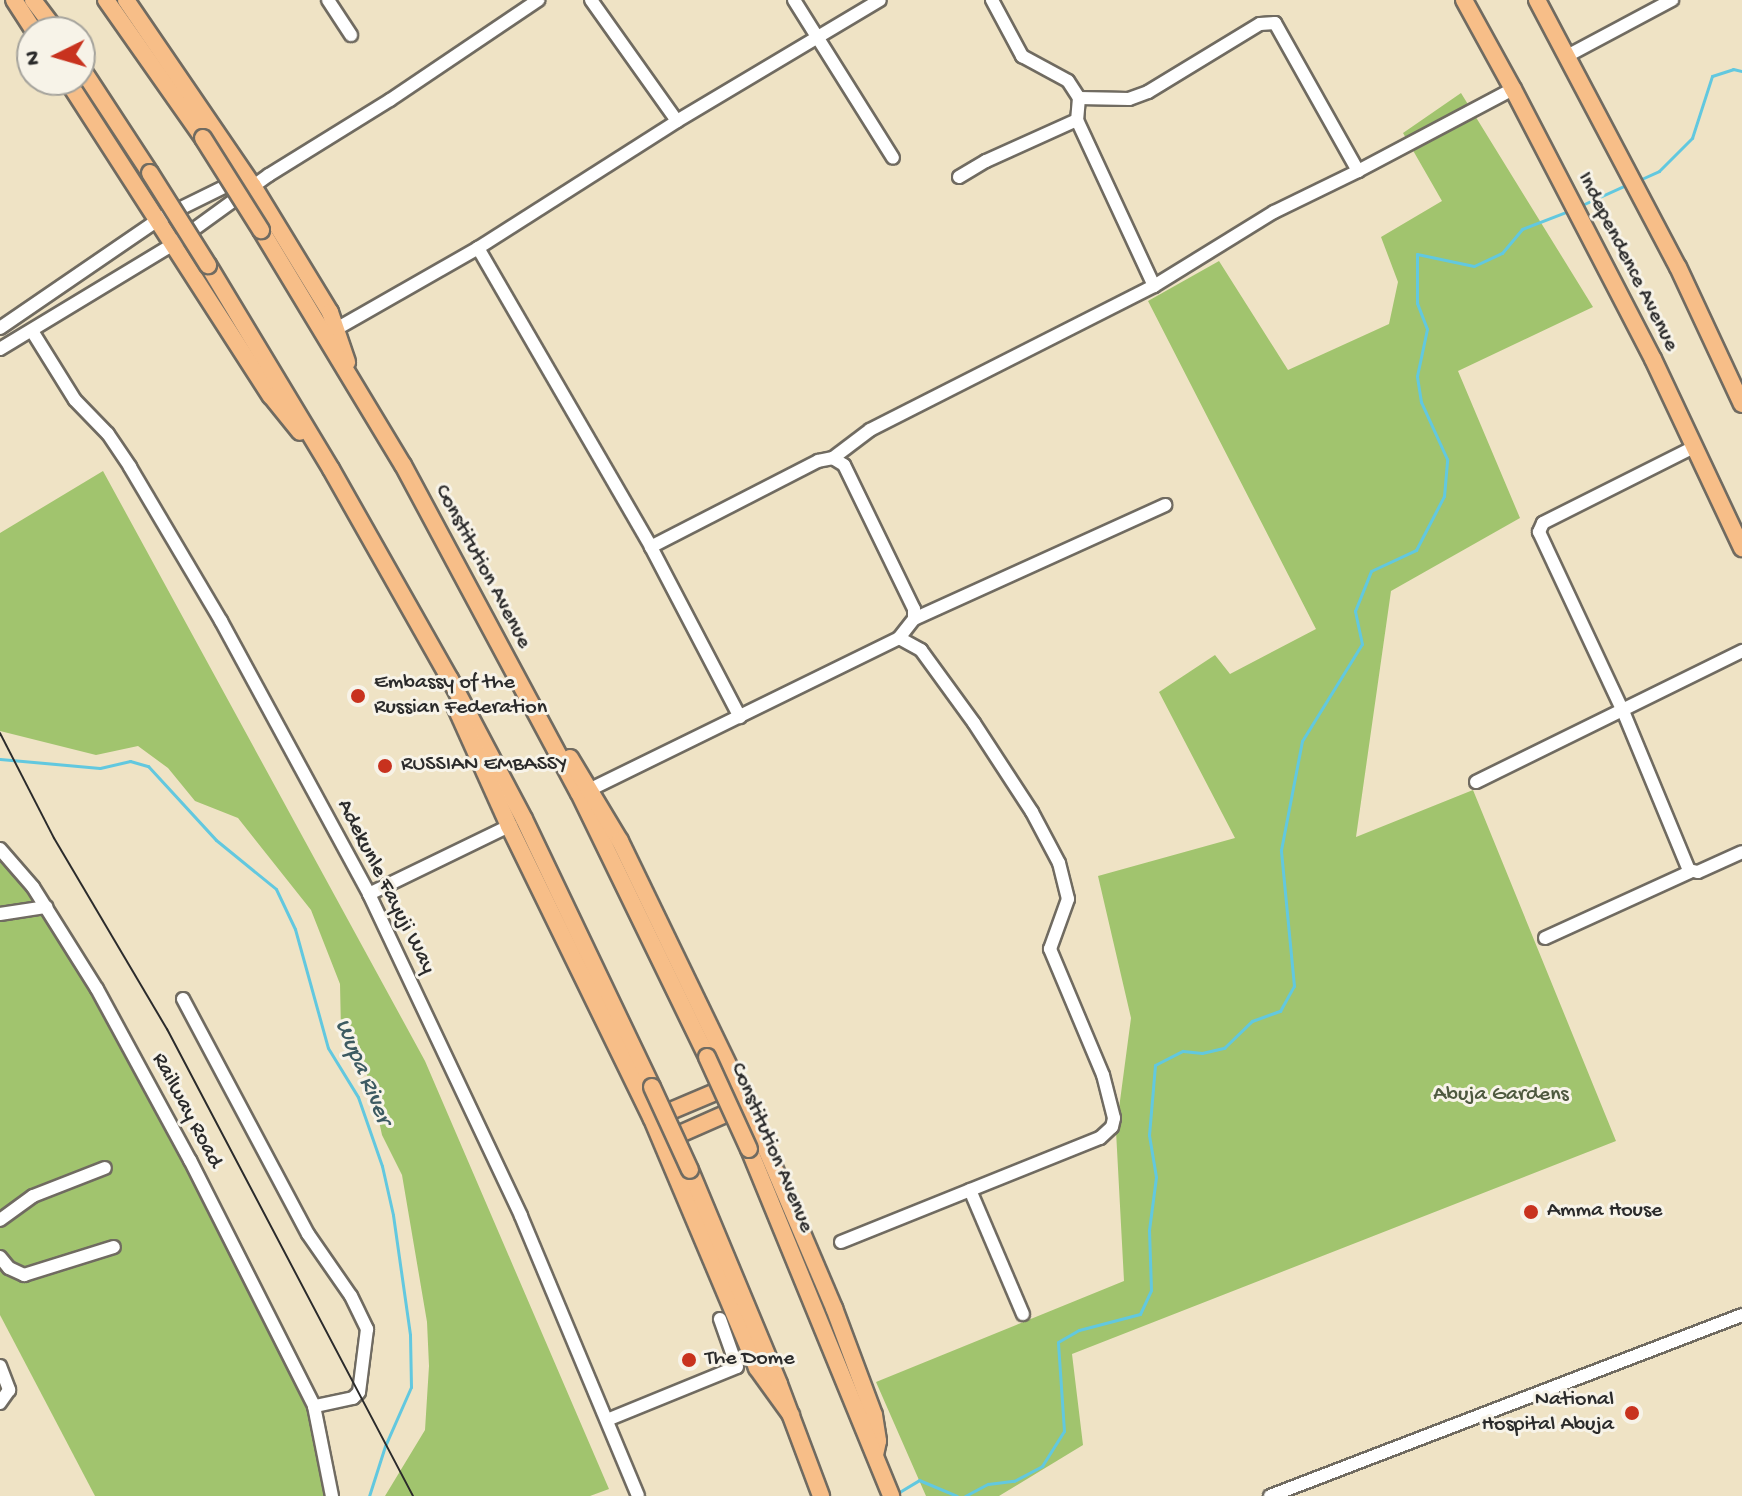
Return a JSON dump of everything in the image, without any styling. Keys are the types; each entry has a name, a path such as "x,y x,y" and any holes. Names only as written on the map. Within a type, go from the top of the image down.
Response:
{"main road":[{"name":"Constitution Avenue","path":"106,0 203,138 403,465 579,793 749,1149 891,1496"},
{"path":"126,0 250,182 338,328 351,379"},
{"name":"Independence Avenue","path":"1464,0 1601,261 1742,548"},
{"name":"Independence Avenue","path":"1537,0 1604,123 1742,404"},
{"path":"96,90 208,265 331,469 450,679 524,819 690,1170 821,1496"},
{"path":"78,96 271,396 331,469"},
{"path":"450,679 463,729 652,1119 757,1368 791,1415"},
{"path":"519,684 591,789 747,1104 834,1308 874,1415 878,1462 900,1496"},
{"path":"652,1119 737,1083"},
{"path":"662,1142 747,1104"}],"street":[{"path":"328,0 351,35"},
{"path":"0,328 159,219 220,187 269,175 390,100 523,4 538,0"},
{"path":"591,0 677,121"},
{"path":"794,0 893,158"},
{"path":"338,328 478,248 677,121 880,0"},
{"path":"992,0 1022,56 1068,81 1079,98 1077,120 1154,286"},
{"path":"1569,55 1672,0"},
{"path":"1079,98 1129,99 1148,92 1260,24 1275,23 1358,171"},
{"path":"651,547 818,461 833,458 870,430 1154,286 1274,212 1513,89"},
{"path":"959,177 986,161 1077,120"},
{"path":"0,349 175,243 250,182"},
{"path":"478,248 651,547 740,717"},
{"name":"Adekunle Fayuji Way","path":"32,331 75,400 108,434 130,467 221,621 369,894 521,1216 638,1496"},
{"path":"1690,872 1623,711 1539,532 1543,523 1694,447"},
{"path":"833,458 844,465 914,609 914,619"},
{"path":"591,789 899,638 914,619 1165,505"},
{"path":"841,1242 1100,1138 1112,1127 1114,1118 1103,1075 1050,949 1068,899 1059,863 1032,812 974,723 917,646 899,638"},
{"path":"1476,782 1742,651"},
{"path":"369,894 509,826"},
{"name":"Railway Road","path":"0,849 46,907 97,989 190,1160 314,1406 332,1496"},
{"path":"1545,938 1690,872 1698,872 1742,852"},
{"path":"0,914 46,907"},
{"path":"183,999 308,1234 351,1296 367,1329 359,1392 353,1398 314,1406"},
{"path":"0,1220 33,1196 105,1168"},
{"path":"970,1190 1023,1314"},
{"path":"0,1257 9,1268 24,1275 114,1247"},
{"path":"1270,1496 1742,1315"},
{"path":"607,1420 737,1367 720,1319"},
{"path":"0,1366 9,1390 0,1403"}],"green space":[{"name":"Abuja Gardens","path":"1461,93 1593,307 1458,371 1520,518 1391,591 1356,837 1473,790 1616,1141 1072,1354 1083,1445 999,1496 926,1496 876,1382 1124,1281 1116,1131 1131,1018 1098,876 1235,838 1159,692 1215,655 1230,674 1316,629 1148,301 1219,261 1288,370 1389,324 1398,282 1381,237 1442,201 1403,133"},
{"path":"103,471 425,1061 609,1489 590,1496 385,1496 425,1430 429,1366 427,1322 402,1175 382,1135 370,1080 341,1031 340,984 311,910 238,818 195,801 168,768 138,746 96,755 0,731 0,533"},
{"path":"0,849 97,989 314,1406 332,1496 95,1496 0,1315"}],"waterway":[{"path":"1637,181 1659,171 1692,138 1712,76 1733,69 1742,71"},
{"path":"1582,205 1626,185"},
{"path":"965,1496 988,1484 1014,1481 1042,1466 1064,1431 1058,1342 1079,1330 1140,1314 1151,1290 1149,1230 1156,1177 1149,1135 1155,1065 1183,1051 1202,1053 1224,1048 1252,1021 1280,1011 1294,986 1281,850 1302,741 1362,644 1355,611 1371,571 1416,550 1444,496 1447,459 1421,402 1417,376 1427,329 1417,303 1417,254 1474,266 1502,253 1522,229 1571,210"},
{"name":"Wupa River","path":"0,759 100,768 130,761 148,766 216,840 276,889 295,929 328,1048 358,1097 382,1166 393,1215 410,1335 411,1387 385,1446 369,1496"},
{"path":"896,1494 919,1480 957,1496"}],"tram line":[{"path":"0,733 54,838 167,1029 413,1496"}],"place":[{"name":"Embassy of the Russian Federation","path":"358,696"},
{"name":"RUSSIAN EMBASSY","path":"385,766"},
{"name":"Amma House","path":"1531,1212"},
{"name":"The Dome","path":"689,1360"},
{"name":"National Hospital Abuja","path":"1632,1413"}]}
